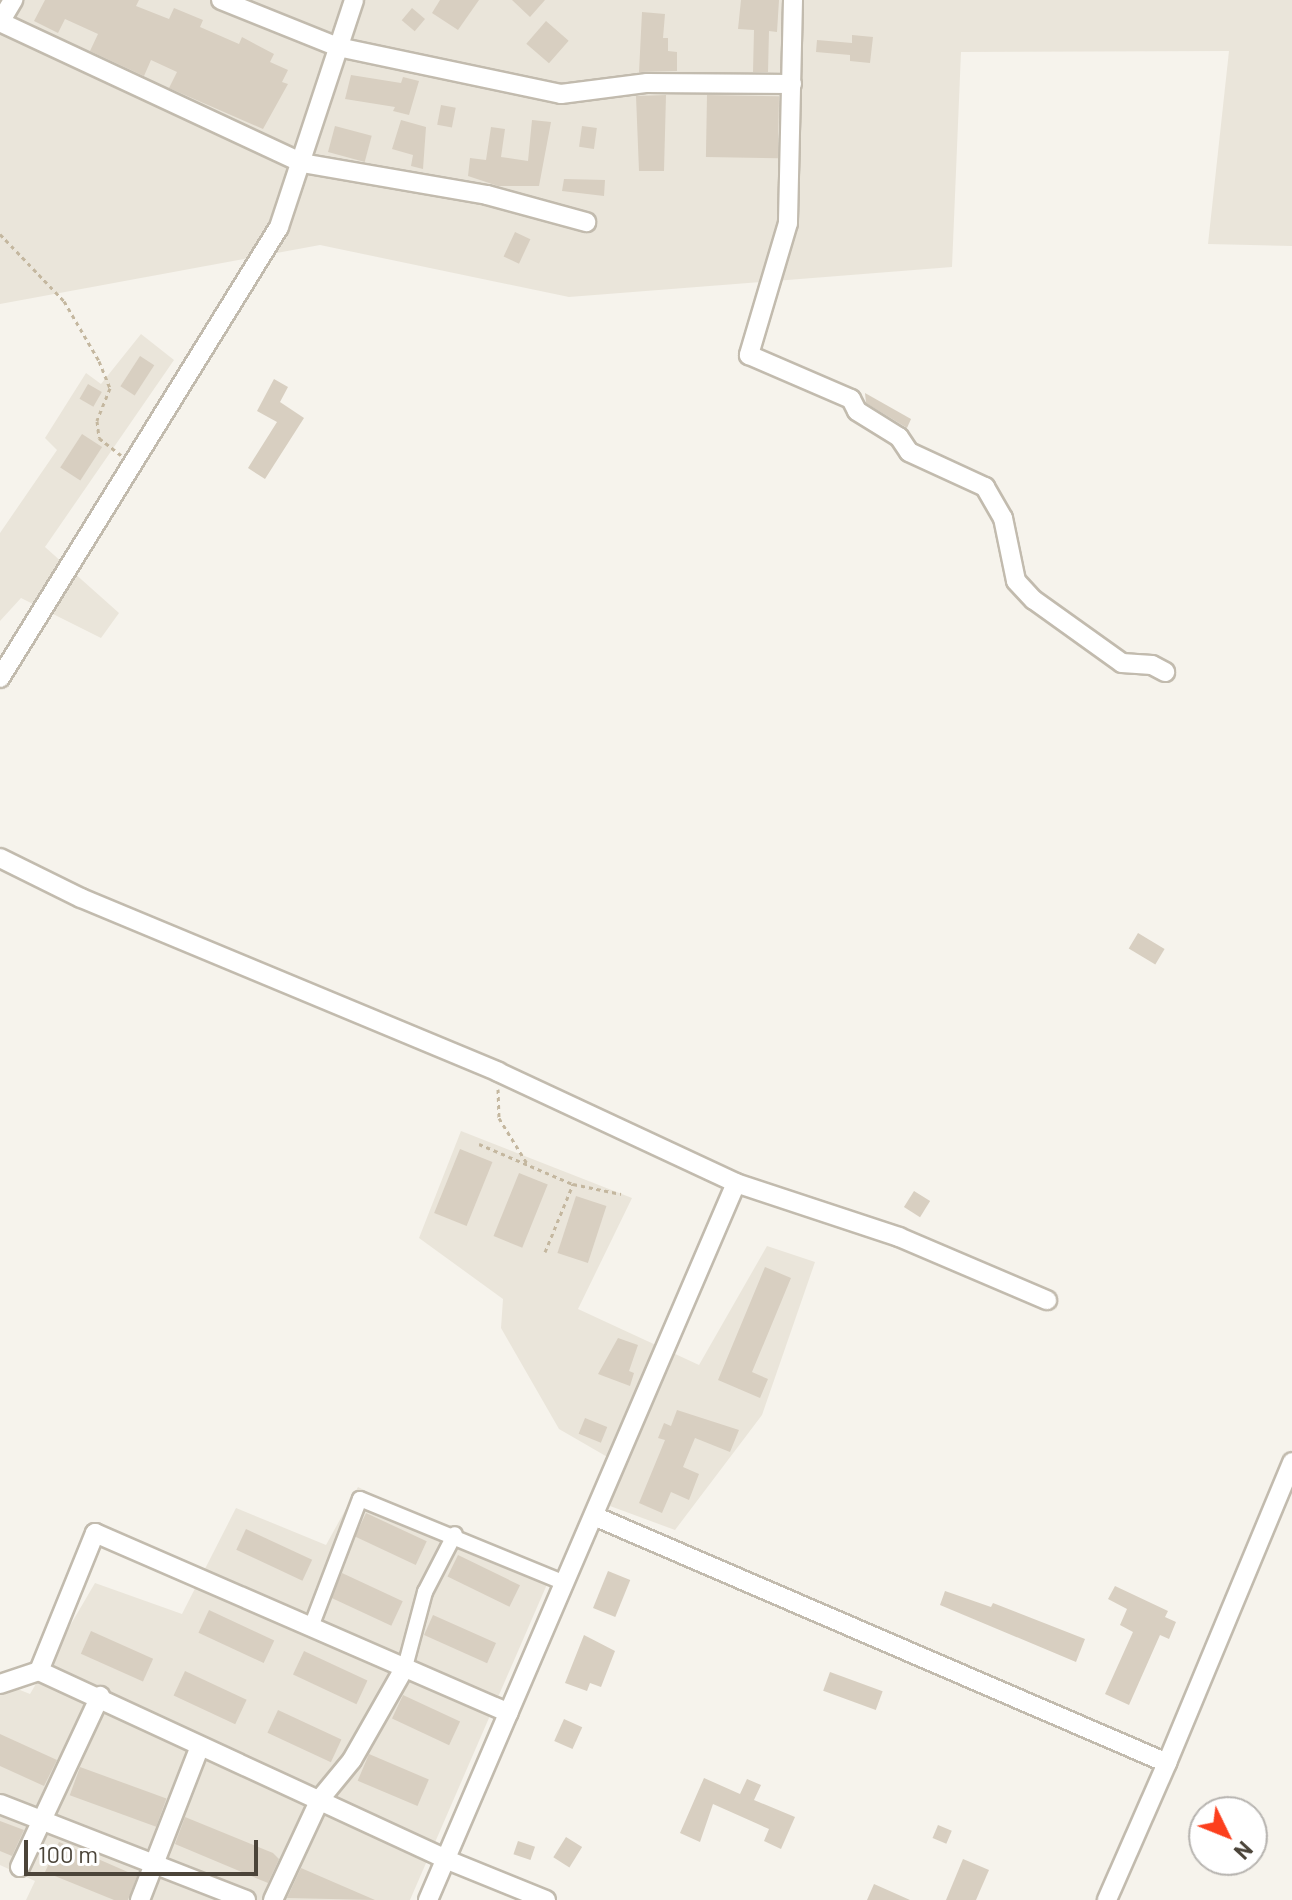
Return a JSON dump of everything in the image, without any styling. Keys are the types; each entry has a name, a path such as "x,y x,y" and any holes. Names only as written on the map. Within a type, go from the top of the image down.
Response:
{"street":[{"path":"13,0 0,22 302,163 487,195 586,222"},
{"path":"221,0 338,47 561,94 647,83 792,84"},
{"path":"0,678 129,462 249,280 279,227 354,0"},
{"path":"793,0 788,223 749,355 851,399 857,411 899,437 909,452 985,487 1003,518 1016,581 1034,600 1122,663 1152,665 1165,672"},
{"path":"0,858 81,898 498,1072 736,1183 899,1237 1047,1300"},
{"path":"428,1900 736,1183"},
{"path":"1107,1900 1292,1462"},
{"path":"311,1627 360,1499 455,1534 565,1583"},
{"path":"594,1516 1167,1763"},
{"path":"39,1671 95,1533 509,1713"},
{"path":"273,1900 320,1799 352,1760 405,1667 425,1592 455,1534"},
{"path":"0,1684 39,1671 100,1696 200,1746 445,1859 546,1900"},
{"path":"20,1867 45,1822 100,1696"},
{"path":"140,1900 200,1746"},
{"path":"0,1804 246,1900"}],"path":[{"path":"0,234 64,301 99,361 110,388 97,421 99,438 129,462"},
{"path":"498,1072 499,1118 528,1165"},
{"path":"479,1144 573,1184 621,1194"},
{"path":"545,1252 573,1184"}],"shaded area":[{"path":"0,0 1292,0 1292,246 1208,244 1229,51 961,52 952,267 569,297 320,245 0,304"},
{"path":"141,334 174,360 45,547 119,613 101,638 21,598 0,621 0,533 57,450 45,438 86,373 101,384"},
{"path":"461,1131 632,1198 578,1309 699,1365 767,1246 815,1262 762,1415 675,1530 610,1506 623,1466 559,1429 501,1328 503,1299 419,1238"},
{"path":"358,1487 548,1582 410,1900 26,1900 35,1881 0,1865 0,1682 30,1694 95,1583 182,1614 236,1508 326,1545"}],"building":[{"path":"45,0 139,0 136,6 169,19 174,8 203,20 200,27 239,44 242,37 274,54 270,62 288,70 282,82 288,84 263,129 169,88 177,72 151,60 144,76 90,51 98,34 65,19 58,33 34,21"},
{"path":"440,0 479,0 458,30 432,13"},
{"path":"512,0 545,0 530,17"},
{"path":"741,0 779,0 777,32 769,31 768,72 753,72 754,30 738,29"},
{"path":"412,8 425,19 415,31 402,20"},
{"path":"642,12 665,14 663,38 668,38 668,51 677,52 677,71 639,72"},
{"path":"546,21 569,41 549,63 526,44"},
{"path":"852,35 873,37 870,63 850,61 850,55 816,52 817,40 852,43"},
{"path":"351,75 401,83 403,77 419,81 409,115 393,111 395,107 345,99"},
{"path":"666,95 664,171 639,171 636,96"},
{"path":"707,95 779,96 778,158 706,157"},
{"path":"441,105 456,108 452,127 437,125"},
{"path":"401,120 426,127 423,169 411,166 413,155 392,149"},
{"path":"532,120 551,122 539,186 498,186 468,176 470,158 486,160 491,127 505,129 501,157 528,161"},
{"path":"335,126 372,136 365,162 328,152"},
{"path":"582,126 597,128 594,149 579,147"},
{"path":"564,179 605,180 604,196 562,191"},
{"path":"515,232 530,239 519,264 504,256"},
{"path":"140,356 154,365 135,395 120,386"},
{"path":"274,379 288,387 280,402 304,418 265,479 248,468 277,422 257,411"},
{"path":"88,384 102,392 93,407 80,399"},
{"path":"865,393 911,419 907,428 866,403"},
{"path":"82,434 102,447 80,481 60,468"},
{"path":"1138,933 1165,949 1155,964 1129,948"},
{"path":"460,1149 492,1162 467,1226 434,1213"},
{"path":"519,1173 548,1185 522,1248 494,1236"},
{"path":"914,1191 930,1201 920,1217 904,1207"},
{"path":"576,1196 606,1206 588,1263 557,1253"},
{"path":"765,1267 791,1278 752,1372 768,1379 760,1398 718,1380"},
{"path":"618,1338 638,1345 629,1371 634,1373 630,1386 598,1374"},
{"path":"677,1410 739,1430 730,1452 695,1438 683,1467 699,1474 689,1500 671,1492 662,1513 639,1503 665,1440 658,1438 664,1423 671,1426"},
{"path":"585,1418 607,1427 601,1443 579,1434"},
{"path":"366,1513 427,1541 416,1565 355,1537"},
{"path":"246,1529 312,1560 302,1581 236,1550"},
{"path":"458,1555 520,1585 509,1607 447,1577"},
{"path":"608,1571 630,1580 615,1617 593,1608"},
{"path":"342,1573 403,1601 391,1626 331,1597"},
{"path":"1115,1586 1168,1611 1165,1617 1176,1622 1169,1639 1160,1635 1129,1705 1105,1694 1133,1632 1120,1625 1127,1609 1108,1599"},
{"path":"945,1591 991,1607 993,1603 1085,1639 1076,1662 940,1605"},
{"path":"209,1610 274,1640 264,1663 198,1633"},
{"path":"433,1615 496,1643 487,1663 424,1635"},
{"path":"91,1631 153,1659 143,1681 81,1654"},
{"path":"584,1635 615,1651 601,1687 590,1683 587,1691 565,1683"},
{"path":"304,1651 367,1681 356,1704 293,1675"},
{"path":"185,1671 247,1700 235,1724 174,1695"},
{"path":"830,1672 883,1691 876,1710 823,1691"},
{"path":"403,1695 460,1722 449,1745 392,1719"},
{"path":"278,1710 341,1740 331,1762 267,1733"},
{"path":"564,1719 582,1727 573,1749 554,1741"},
{"path":"0,1734 57,1760 44,1786 0,1766"},
{"path":"369,1754 429,1779 418,1806 358,1781"},
{"path":"80,1767 166,1798 156,1827 70,1795"},
{"path":"704,1778 740,1794 747,1779 761,1785 754,1800 795,1817 781,1849 764,1841 769,1829 713,1804 700,1842 680,1833"},
{"path":"185,1817 273,1853 279,1859 268,1883 175,1844"},
{"path":"0,1821 24,1830 12,1856 0,1851"},
{"path":"938,1825 952,1831 946,1844 933,1838"},
{"path":"566,1837 582,1847 569,1867 553,1857"},
{"path":"518,1841 535,1847 530,1860 513,1854"},
{"path":"59,1842 137,1876 128,1900 114,1900 45,1872"},
{"path":"963,1859 989,1870 976,1900 946,1900"},
{"path":"301,1868 375,1900 287,1898"},
{"path":"874,1884 910,1900 867,1900"}]}
